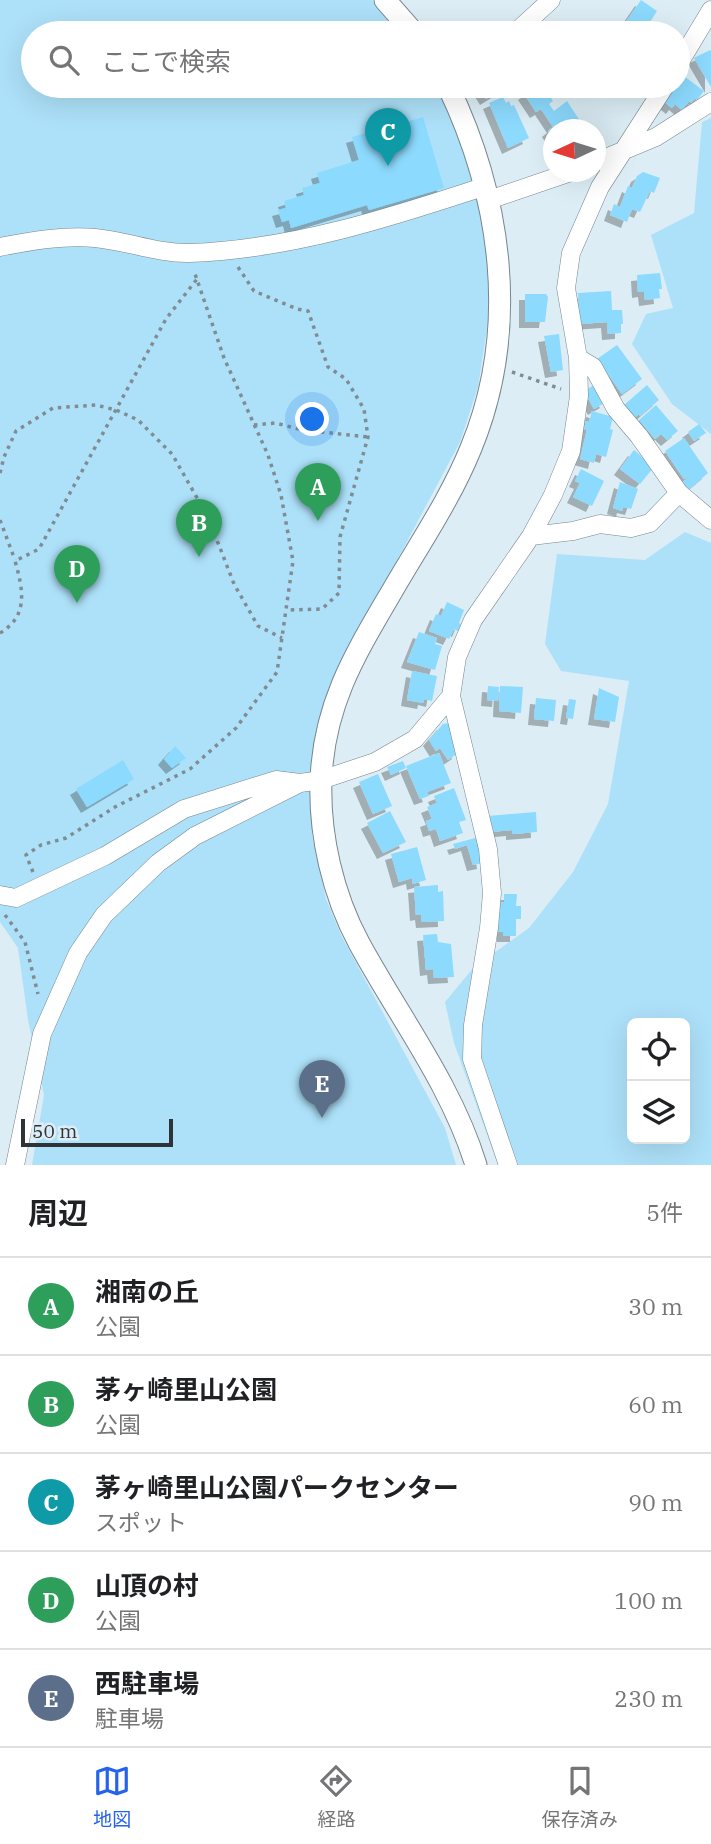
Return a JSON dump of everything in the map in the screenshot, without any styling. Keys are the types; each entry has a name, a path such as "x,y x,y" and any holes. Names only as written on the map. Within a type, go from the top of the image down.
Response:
{"street":[{"path":"385,0 403,21"},
{"path":"528,21 551,0"},
{"path":"690,45 711,10"},
{"path":"454,98 464,119 488,193 497,236 501,289 498,345 489,394 472,446 451,492 350,663 334,705 326,737 321,780 322,818 328,857 341,901 358,942 446,1090 465,1128 476,1165"},
{"path":"508,1165 472,1059 473,1025 492,893 488,849 451,696 457,657 473,620 531,536 553,495 571,451 579,396 578,358 566,288 571,253 600,187 657,98"},
{"path":"606,158 656,137 711,102"},
{"path":"0,247 33,241 94,237 186,253 226,251 331,234 543,179"},
{"path":"578,358 593,367 616,409 639,436 679,493 711,520"},
{"path":"531,536 573,531 600,524 631,528 641,526 650,523 679,493"},
{"path":"0,895 16,898 105,856 184,809 276,780 300,783 321,780 375,762 415,739 451,696"},
{"path":"15,1165 42,1034 78,953 104,915 158,863 195,836 300,783"}],"path":[{"path":"226,251 254,291 308,311 328,367 346,379 364,409 368,437 340,537 339,593 323,609 287,610"},
{"path":"39,886 26,855 41,845 66,838 115,807 190,769 236,728 277,672 293,561 281,495 268,455 224,358 186,253"},
{"path":"15,561 38,550 166,319 197,279"},
{"path":"494,365 579,396"},
{"path":"0,473 16,431 53,408 96,405 138,420 172,454 208,517 234,584 258,626 282,638"},
{"path":"254,425 275,423 303,430 368,437"},
{"path":"0,520 22,585 21,607 11,626 0,633"},
{"path":"0,908 24,942 37,985 38,998"}],"shaded area":[{"path":"0,0 372,0 390,21 21,21 21,98 444,98 454,120 487,231 491,303 478,387 460,442 337,673 313,773 312,835 326,899 341,935 445,1128 456,1165 32,1165 44,1095 28,1020 18,948 0,922"},
{"path":"711,118 711,434 672,404 632,344 646,314 673,308 651,235 694,213 702,122"},
{"path":"685,532 711,543 711,1165 498,1165 454,1043 445,1002 474,967 529,928 573,872 608,804 629,681 561,671 545,644 557,554 645,560"}],"building":[{"path":"641,0 657,11 651,21 627,21"},
{"path":"711,51 711,87 694,58"},
{"path":"690,81 704,91 697,100 695,98 691,103 689,101 682,110 675,104 672,108 662,100 690,98"},
{"path":"504,98 506,103 509,101 511,106 514,105 529,138 508,148 489,103"},
{"path":"527,98 551,98 553,101 549,104 554,111 567,101 579,119 548,119 541,109 536,112"},
{"path":"423,117 444,188 369,210 367,205 291,228 289,220 282,222 278,210 286,208 284,201 304,195 302,188 320,183 317,173 359,160 352,137"},
{"path":"643,172 660,178 654,193 650,191 640,212 632,209 627,222 610,215 614,204 620,207 628,186 632,188 637,176"},
{"path":"660,273 660,298 645,300 644,291 638,292 637,275"},
{"path":"611,291 612,310 622,310 621,333 608,334 607,322 580,324 578,293"},
{"path":"525,294 546,294 548,297 545,322 525,322"},
{"path":"559,334 563,370 551,372 544,336"},
{"path":"617,345 642,379 622,394 597,359"},
{"path":"596,384 606,402 594,409 584,391"},
{"path":"647,385 659,400 634,418 623,406"},
{"path":"656,405 678,431 667,440 661,434 655,439 639,420"},
{"path":"592,411 613,417 610,429 613,430 606,457 596,454 594,463 580,459 587,430 584,429 586,421 589,422"},
{"path":"699,424 706,433 694,441 688,432"},
{"path":"684,438 708,473 688,490 682,483 693,473 684,479 665,451"},
{"path":"634,450 654,467 640,484 620,469"},
{"path":"581,469 604,481 592,506 573,497 580,483 575,481"},
{"path":"620,482 638,489 631,509 623,507 622,511 613,508"},
{"path":"447,602 464,610 458,631 454,629 449,639 429,631 436,614 441,616"},
{"path":"419,632 437,638 435,644 442,646 435,670 407,662"},
{"path":"412,671 437,676 432,701 424,699 423,703 407,700"},
{"path":"488,686 499,687 498,701 487,700"},
{"path":"500,686 523,687 521,713 499,711"},
{"path":"599,688 619,697 615,722 594,719"},
{"path":"536,698 556,700 554,721 534,719"},
{"path":"569,699 576,700 573,719 566,718"},
{"path":"449,723 458,753 448,760 440,748 436,751 429,740 443,724"},
{"path":"175,746 186,758 172,768 164,759"},
{"path":"439,753 451,783 427,792 429,796 420,799 406,766"},
{"path":"123,760 134,779 87,807 76,789"},
{"path":"403,761 406,768 391,775 387,767"},
{"path":"378,774 392,806 373,814 359,782"},
{"path":"454,788 466,820 459,822 463,833 440,841 436,829 429,831 426,821 432,819 427,807 437,803 434,796"},
{"path":"390,811 406,842 383,853 367,823"},
{"path":"536,812 537,832 490,832 488,816"},
{"path":"479,837 483,863 473,865 467,845 455,849 453,844"},
{"path":"417,847 426,880 413,884 412,878 399,882 391,854"},
{"path":"438,885 438,892 443,891 444,921 422,922 421,914 416,915 414,887"},
{"path":"504,894 517,894 516,906 521,906 521,919 516,919 516,936 503,936 503,932 498,932 498,902 504,902"},
{"path":"437,934 438,942 451,944 454,977 434,978 433,969 426,970 423,935"}],"place":[{"name":"茅ヶ崎里山公園パークセンター","path":"388,166"},
{"name":"湘南の丘","path":"318,521"},
{"name":"茅ヶ崎里山公園","path":"199,557"},
{"name":"山頂の村","path":"77,603"},
{"name":"西駐車場","path":"322,1118"}]}
